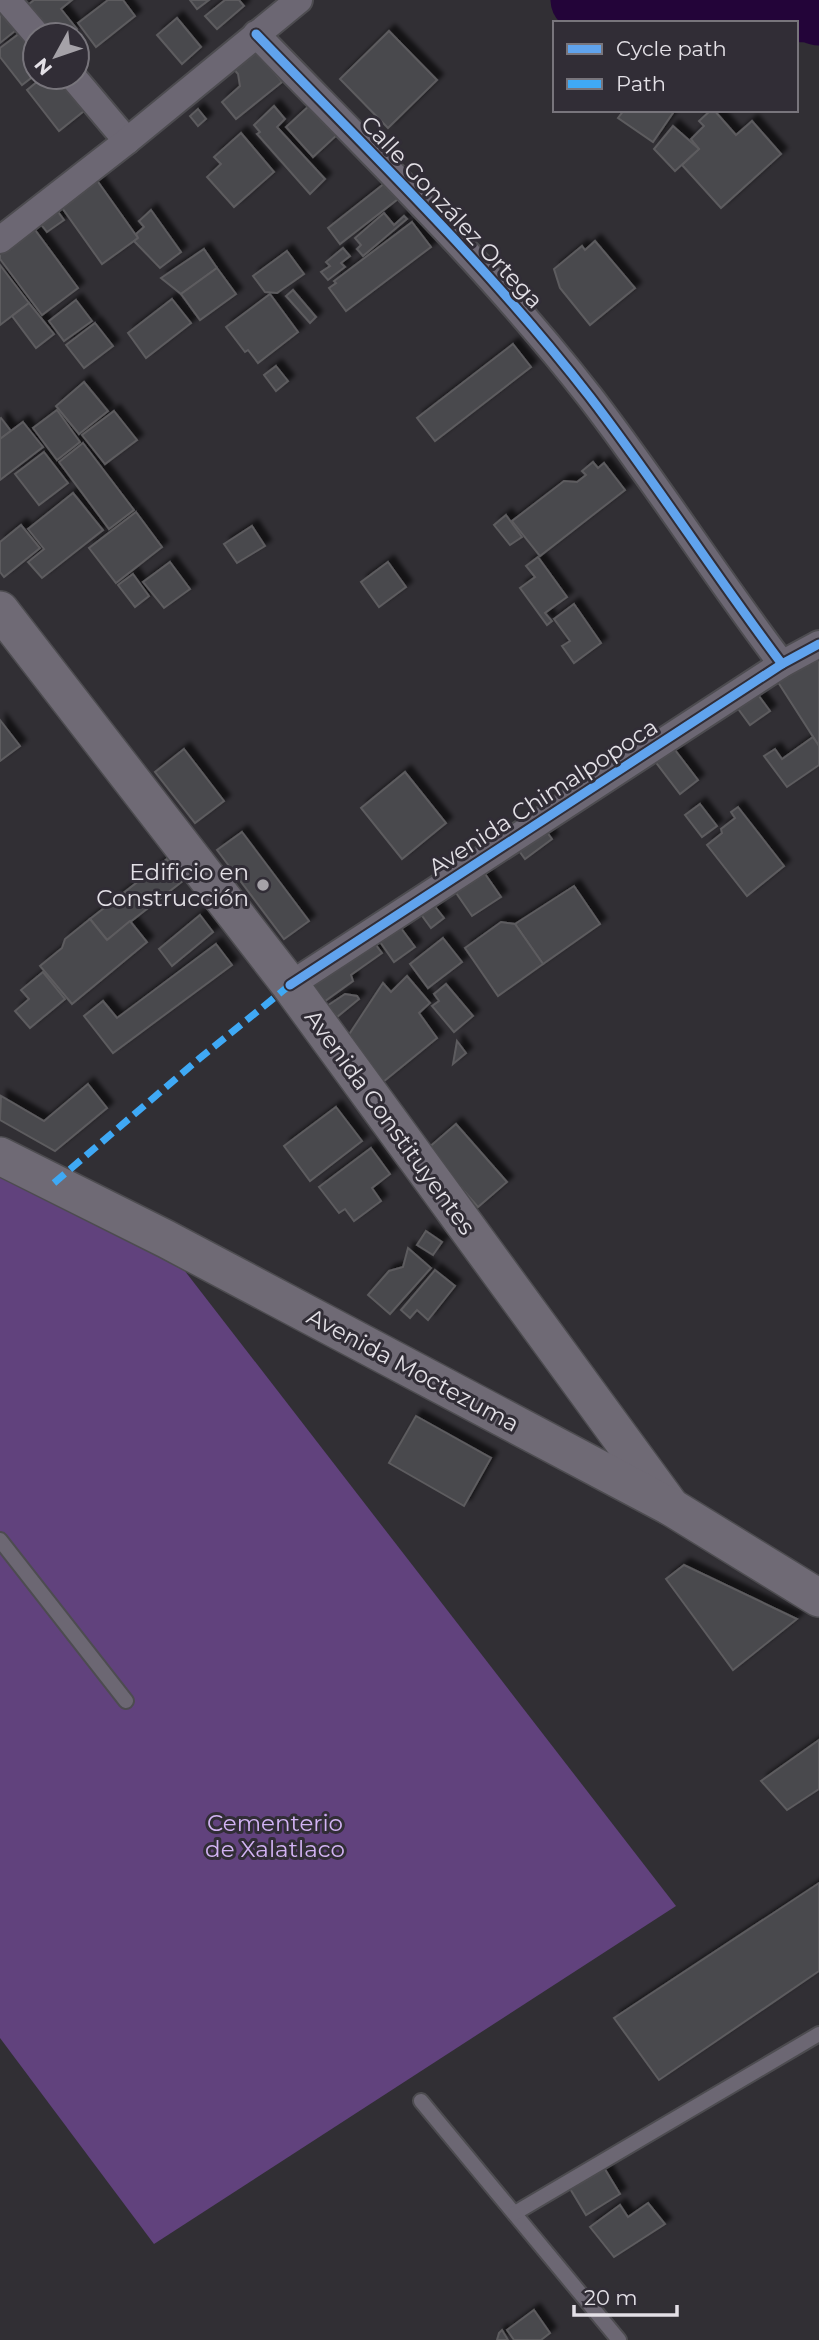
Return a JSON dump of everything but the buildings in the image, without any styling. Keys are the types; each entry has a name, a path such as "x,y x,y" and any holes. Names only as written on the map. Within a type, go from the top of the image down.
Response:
{"main road":[{"name":"Avenida Constituyentes","path":"0,610 290,985 671,1507"},
{"name":"Avenida Moctezuma","path":"0,1156 166,1239 671,1507 819,1598"}],"street":[{"path":"7,0 25,21"},
{"path":"0,240 127,141 299,0"},
{"name":"Calle González Ortega","path":"256,34 459,243 527,320 589,396 656,487 734,601 782,664"},
{"path":"84,91 127,141"},
{"name":"Avenida Chimalpopoca","path":"290,985 782,664 819,644"}],"lane":[{"path":"0,1540 126,1701"},
{"path":"515,2213 819,2034"},
{"path":"421,2101 619,2340"}],"green space":[{"name":"Cementerio de Xalatlaco","path":"0,1168 164,1244 676,1906 154,2244 0,2038"}],"waterway":[{"path":"582,0 590,3 809,11 819,14"}],"marked path":[{"path":"54,1183 290,985"}],"cycle path":[{"path":"256,34 428,211 551,349 615,430 782,664"},
{"path":"290,985 782,664 819,644"}],"place":[{"name":"Edificio en Construcción","path":"263,885"}]}
